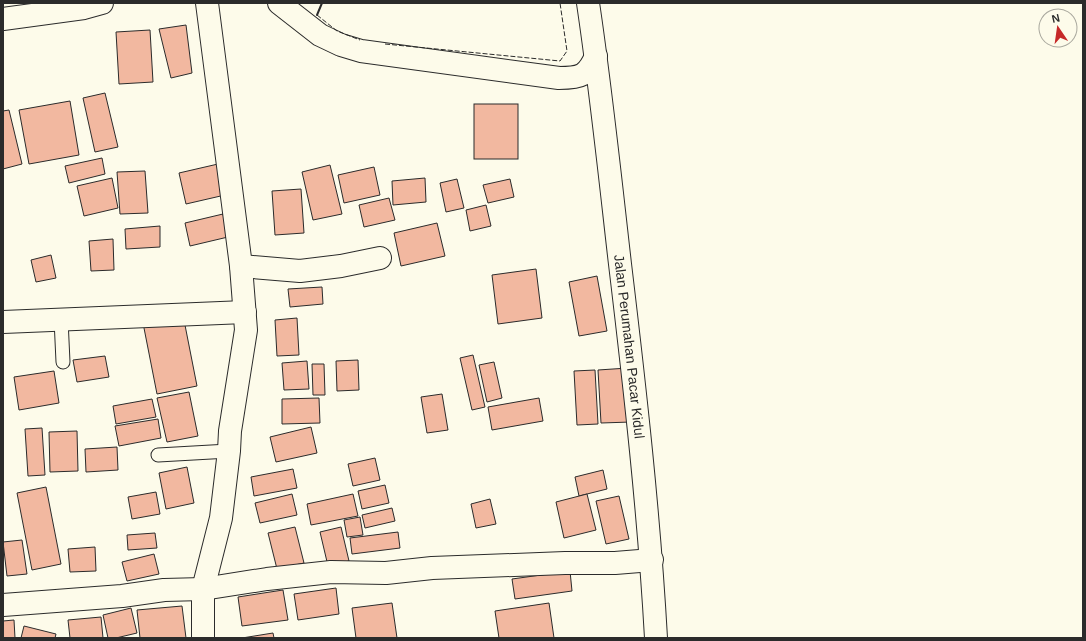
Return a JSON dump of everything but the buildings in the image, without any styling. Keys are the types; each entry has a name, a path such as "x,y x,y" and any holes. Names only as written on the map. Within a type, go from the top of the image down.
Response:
{"street":[{"path":"3,19 84,8 102,3"},
{"path":"203,638 203,589 221,518 230,431 246,330 241,266 207,3"},
{"path":"279,3 320,35 341,45 361,51 559,78 570,78 582,75 590,69 596,56"},
{"name":"Jalan Perumahan Pacar Kidul","path":"588,3 596,56 632,367 652,560 656,638"},
{"path":"241,266 300,271 342,266 380,258"},
{"path":"3,322 245,312"},
{"path":"3,605 122,596 164,590 203,589 267,579 331,572 386,573 432,568 565,563 615,563 652,560"}],"lane":[{"path":"61,319 63,362"},
{"path":"158,455 229,451"}],"fence":[{"path":"385,44 560,61 567,51 560,3"},
{"path":"317,15 337,31 360,40"}],"wall":[{"path":"317,15 322,3"}]}
